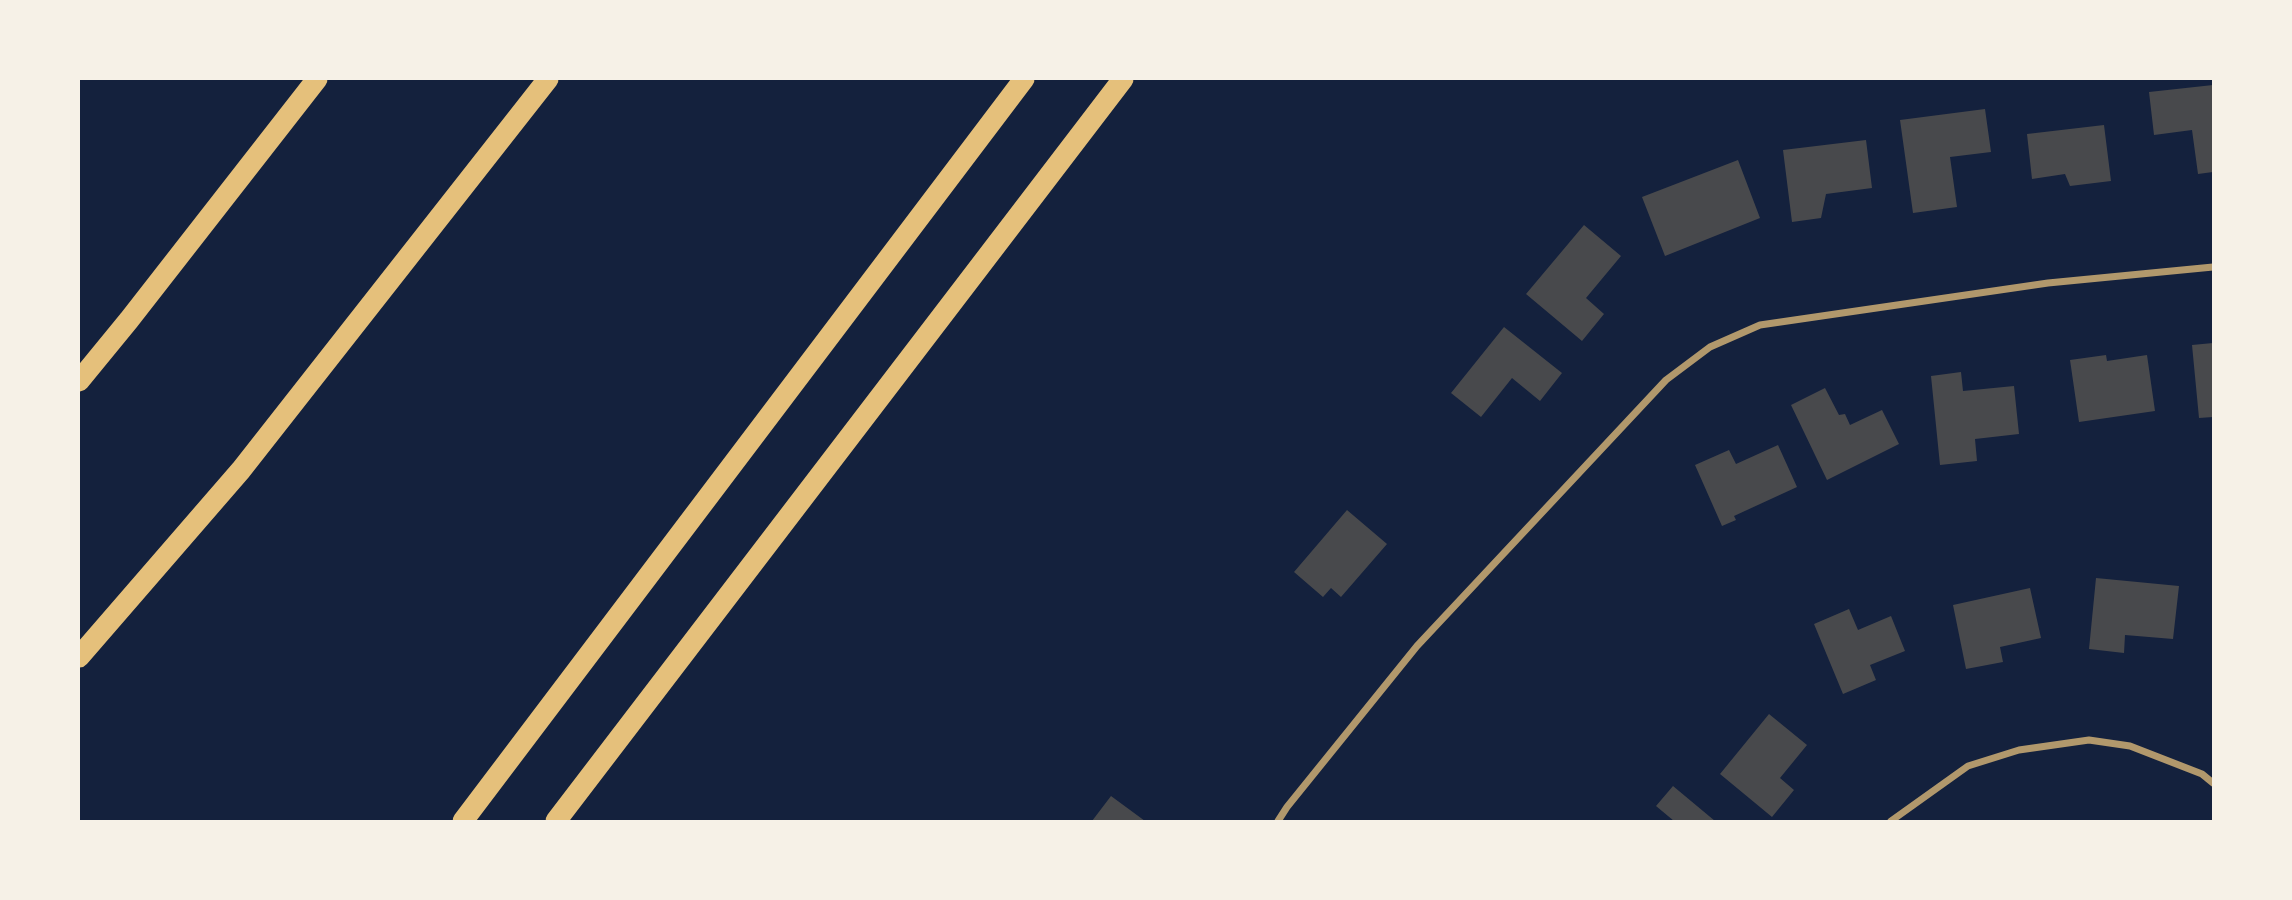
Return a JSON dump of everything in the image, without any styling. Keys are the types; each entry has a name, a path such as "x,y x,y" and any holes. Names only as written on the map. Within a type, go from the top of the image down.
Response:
{"highway":[{"path":"79,381 130,320 317,79"},
{"path":"79,657 241,470 548,79"},
{"path":"463,821 1024,79"},
{"path":"556,821 1123,79"}],"street":[{"path":"1278,821 1417,646 1666,380 1710,347 1760,325 2048,283 2213,267"},
{"path":"1891,821 1968,766 2019,750 2089,740 2130,746 2202,774 2213,783"}],"building":[{"path":"2213,85 2213,172 2198,174 2192,130 2154,135 2149,92"},
{"path":"1985,109 1991,152 1950,157 1957,207 1913,213 1900,120"},
{"path":"2104,125 2111,181 2070,186 2065,174 2032,179 2027,134"},
{"path":"1866,140 1872,188 1826,194 1821,218 1792,222 1783,150"},
{"path":"1738,160 1760,218 1665,256 1642,197"},
{"path":"1584,225 1621,256 1586,298 1604,314 1582,341 1526,294"},
{"path":"1504,327 1562,373 1540,401 1512,378 1481,417 1451,393"},
{"path":"2213,343 2213,417 2199,418 2192,345"},
{"path":"2106,355 2107,361 2147,355 2155,411 2079,422 2070,360"},
{"path":"1961,372 1963,391 2014,386 2019,434 1975,439 1977,461 1940,465 1931,376"},
{"path":"1825,388 1839,415 1845,414 1850,425 1882,410 1899,444 1827,480 1791,405"},
{"path":"1778,445 1797,487 1734,516 1736,520 1722,526 1695,465 1729,450 1736,464"},
{"path":"1347,510 1387,544 1341,597 1331,588 1323,597 1294,572"},
{"path":"2096,578 2179,586 2173,639 2125,635 2124,653 2089,649"},
{"path":"2030,588 2041,638 2000,647 2003,662 1966,669 1953,605"},
{"path":"1849,609 1858,630 1891,616 1905,651 1870,665 1876,680 1843,694 1814,624"},
{"path":"1769,714 1807,745 1780,778 1794,790 1772,817 1720,774"},
{"path":"1673,786 1715,821 1674,821 1656,806"},
{"path":"1111,796 1145,821 1092,821"}]}
